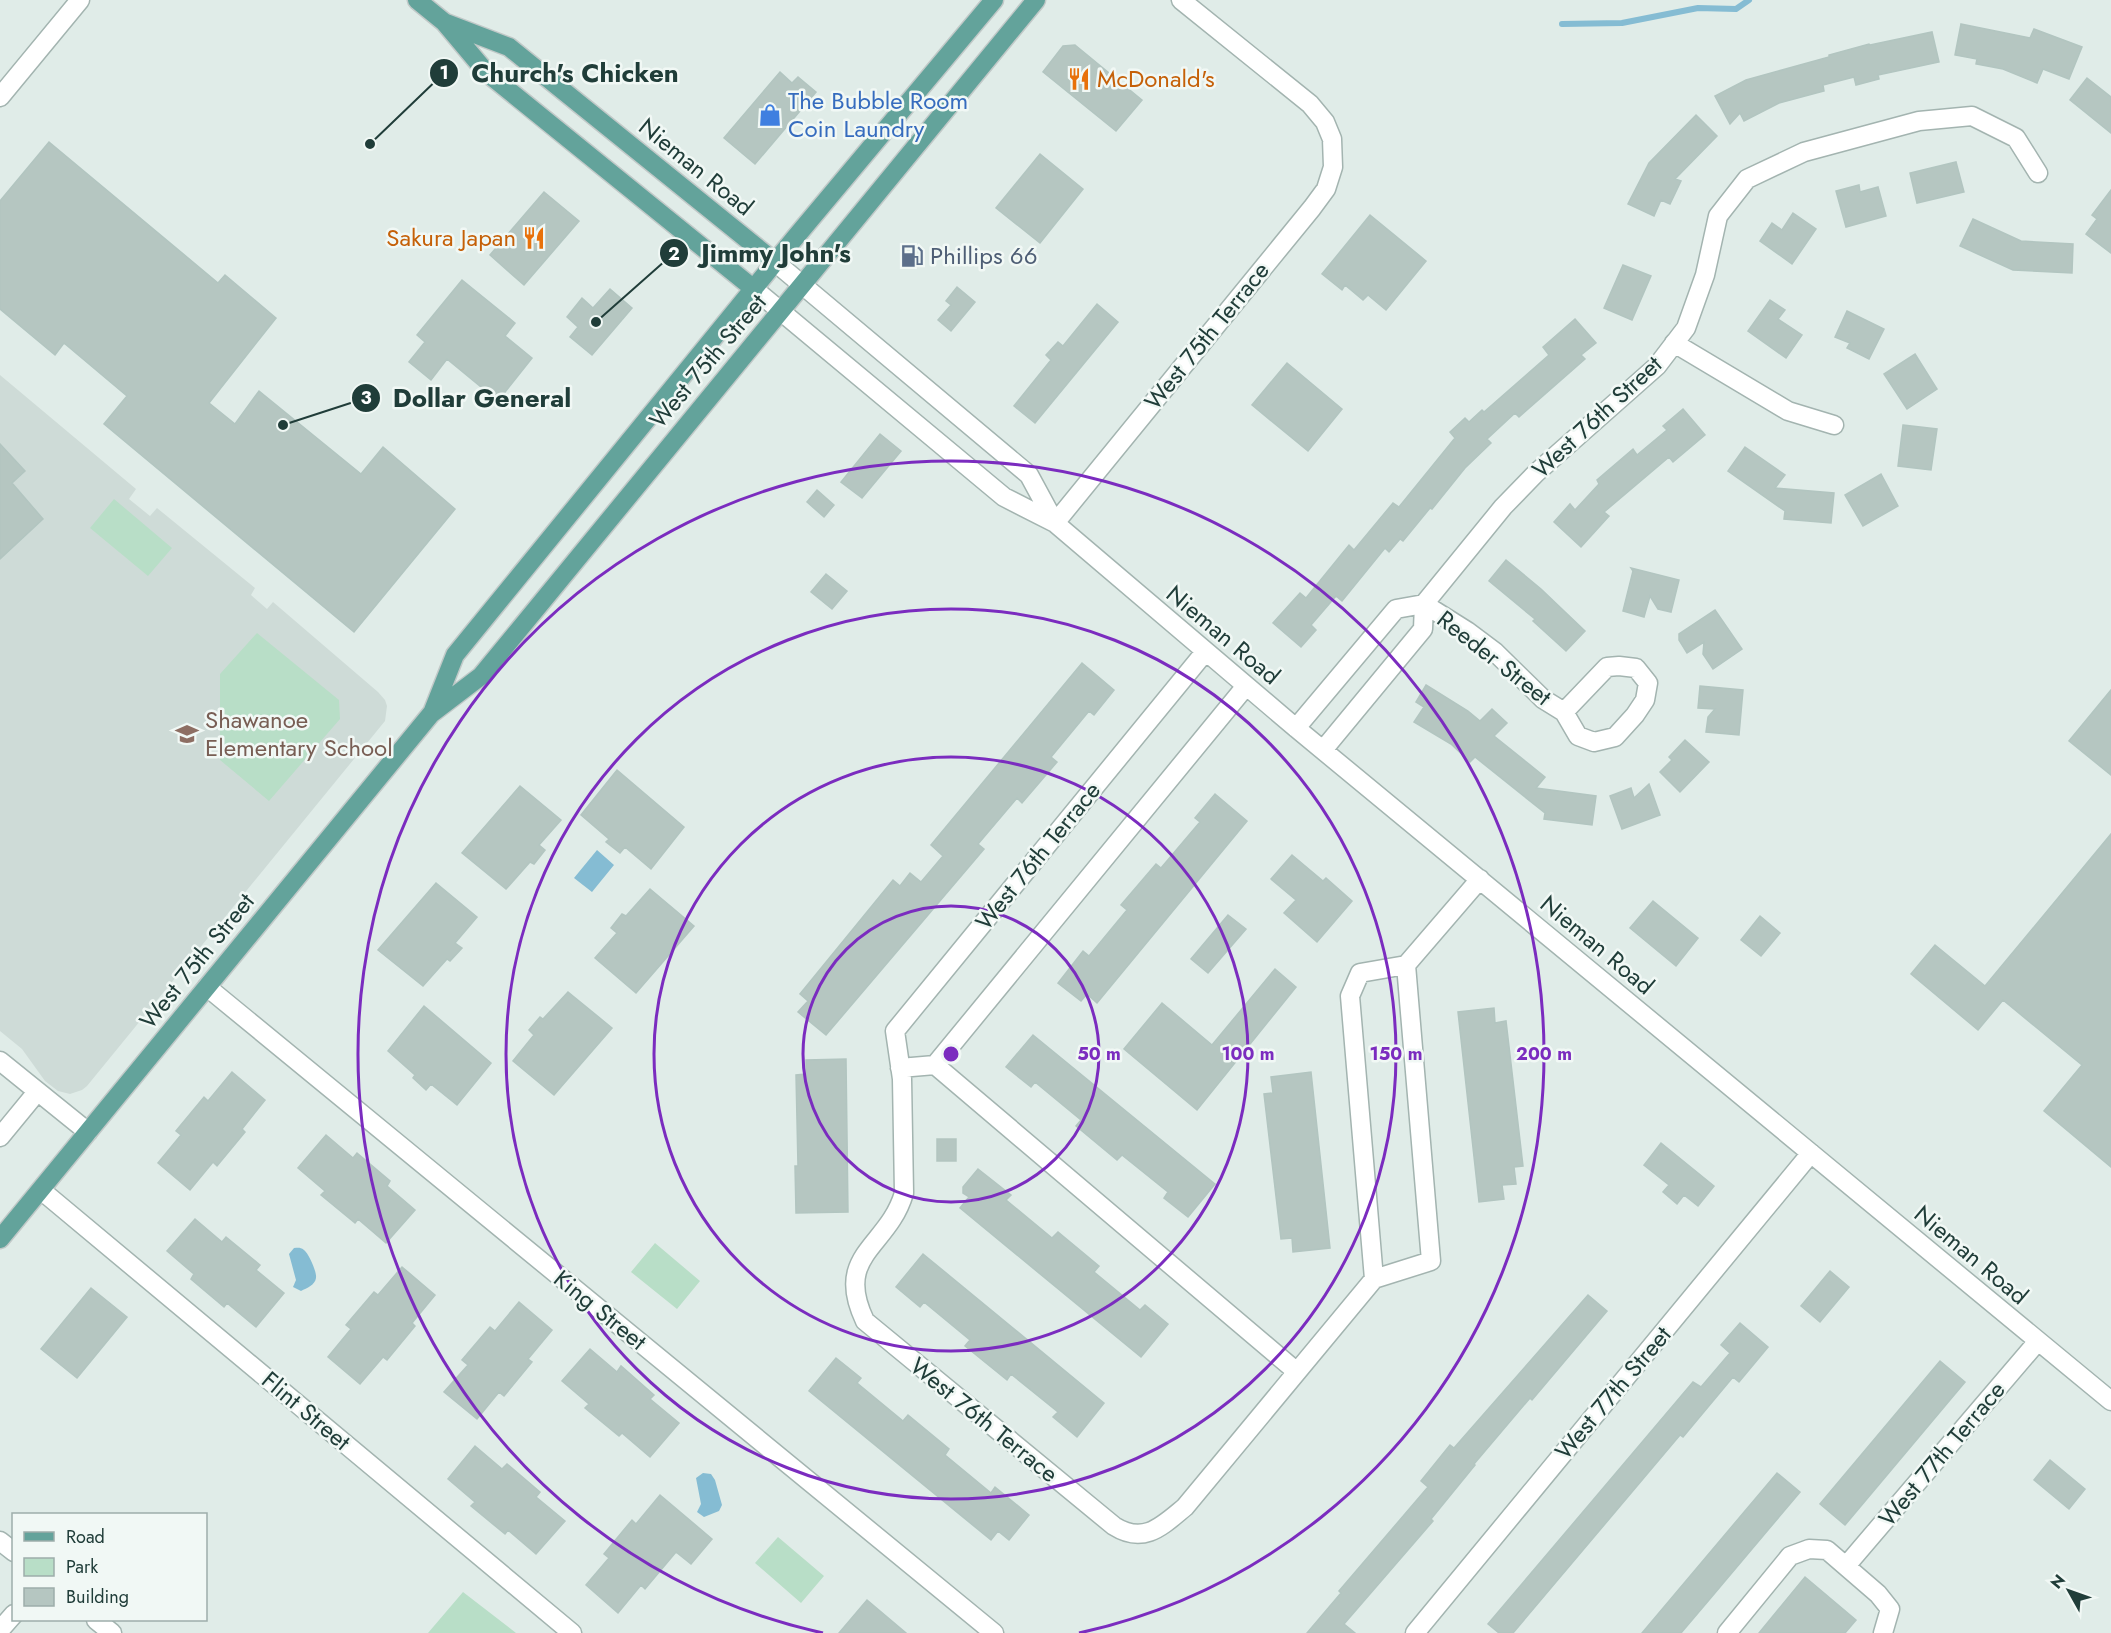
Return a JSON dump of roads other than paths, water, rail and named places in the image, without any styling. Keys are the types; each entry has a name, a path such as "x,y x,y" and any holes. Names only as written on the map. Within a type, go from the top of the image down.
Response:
{"main road":[{"name":"Nieman Road","path":"417,0 444,22 486,72 754,289"},
{"name":"West 75th Street","path":"431,714 455,655 775,262 994,0"},
{"name":"West 75th Street","path":"0,1239 431,714 481,676 1036,0"},
{"name":"Nieman Road","path":"444,22 509,47 775,262"}],"street":[{"path":"0,97 80,0"},
{"name":"West 75th Terrace","path":"1055,523 1326,189 1333,167 1332,139 1325,122 1310,104 1181,0"},
{"name":"West 76th Street","path":"1424,604 1503,507 1536,473 1657,366 1686,328 1705,275 1719,216 1746,179 1804,152 1919,121 1972,116 2016,138 2038,173"},
{"name":"Nieman Road","path":"775,262 1029,475 1055,523"},
{"name":"Nieman Road","path":"754,289 1004,497 1055,523 1296,728 2111,1401"},
{"path":"1674,343 1788,411 1834,425"},
{"path":"1296,728 1396,609 1424,604 1423,629 1323,750"},
{"name":"Reeder Street","path":"1424,604 1476,638 1543,699 1564,712 1578,736 1594,742 1615,737 1645,700 1648,683 1636,668 1607,667 1564,712"},
{"name":"West 76th Terrace","path":"1205,652 895,1031 900,1068 904,1193 900,1207 862,1258 856,1272 854,1287 859,1309 865,1321 1114,1526 1125,1533 1137,1535 1151,1532 1185,1507 1374,1279"},
{"path":"935,1065 1246,686"},
{"path":"1406,965 1431,1261 1374,1279 1350,996 1360,973 1406,965 1480,879"},
{"name":"King Street","path":"207,987 994,1633"},
{"path":"0,1061 88,1132"},
{"path":"900,1068 935,1065 1297,1372"},
{"path":"0,1137 37,1092"},
{"name":"West 77th Street","path":"1415,1633 1811,1153"},
{"name":"Flint Street","path":"40,1190 572,1633"},
{"name":"West 77th Terrace","path":"1846,1566 2038,1341"},
{"path":"0,1541 12,1550"},
{"path":"1727,1633 1790,1556 1809,1549 1827,1550 1878,1594 1890,1609 1883,1633"},
{"path":"0,1630 12,1616"},
{"path":"97,1621 112,1633"}],"water":[{"path":"597,850 614,865 592,892 574,878"},
{"path":"294,1248 301,1248 306,1252 316,1275 312,1284 301,1291 293,1287 296,1280 289,1254"},
{"path":"703,1473 711,1474 715,1480 722,1505 719,1511 704,1517 697,1512 701,1504 696,1478"}],"waterway":[{"path":"1562,24 1622,23 1698,8 1736,9 1749,0"}],"place":[{"name":"McDonald's","path":"1079,79"},
{"name":"The Bubble Room Coin Laundry","path":"770,115"},
{"name":"Church's Chicken","path":"370,144"},
{"name":"Sakura Japan","path":"534,238"},
{"name":"Phillips 66","path":"912,256"},
{"name":"Jimmy John's","path":"596,322"},
{"name":"Dollar General","path":"283,425"},
{"name":"Shawanoe Elementary School","path":"187,734"}]}
